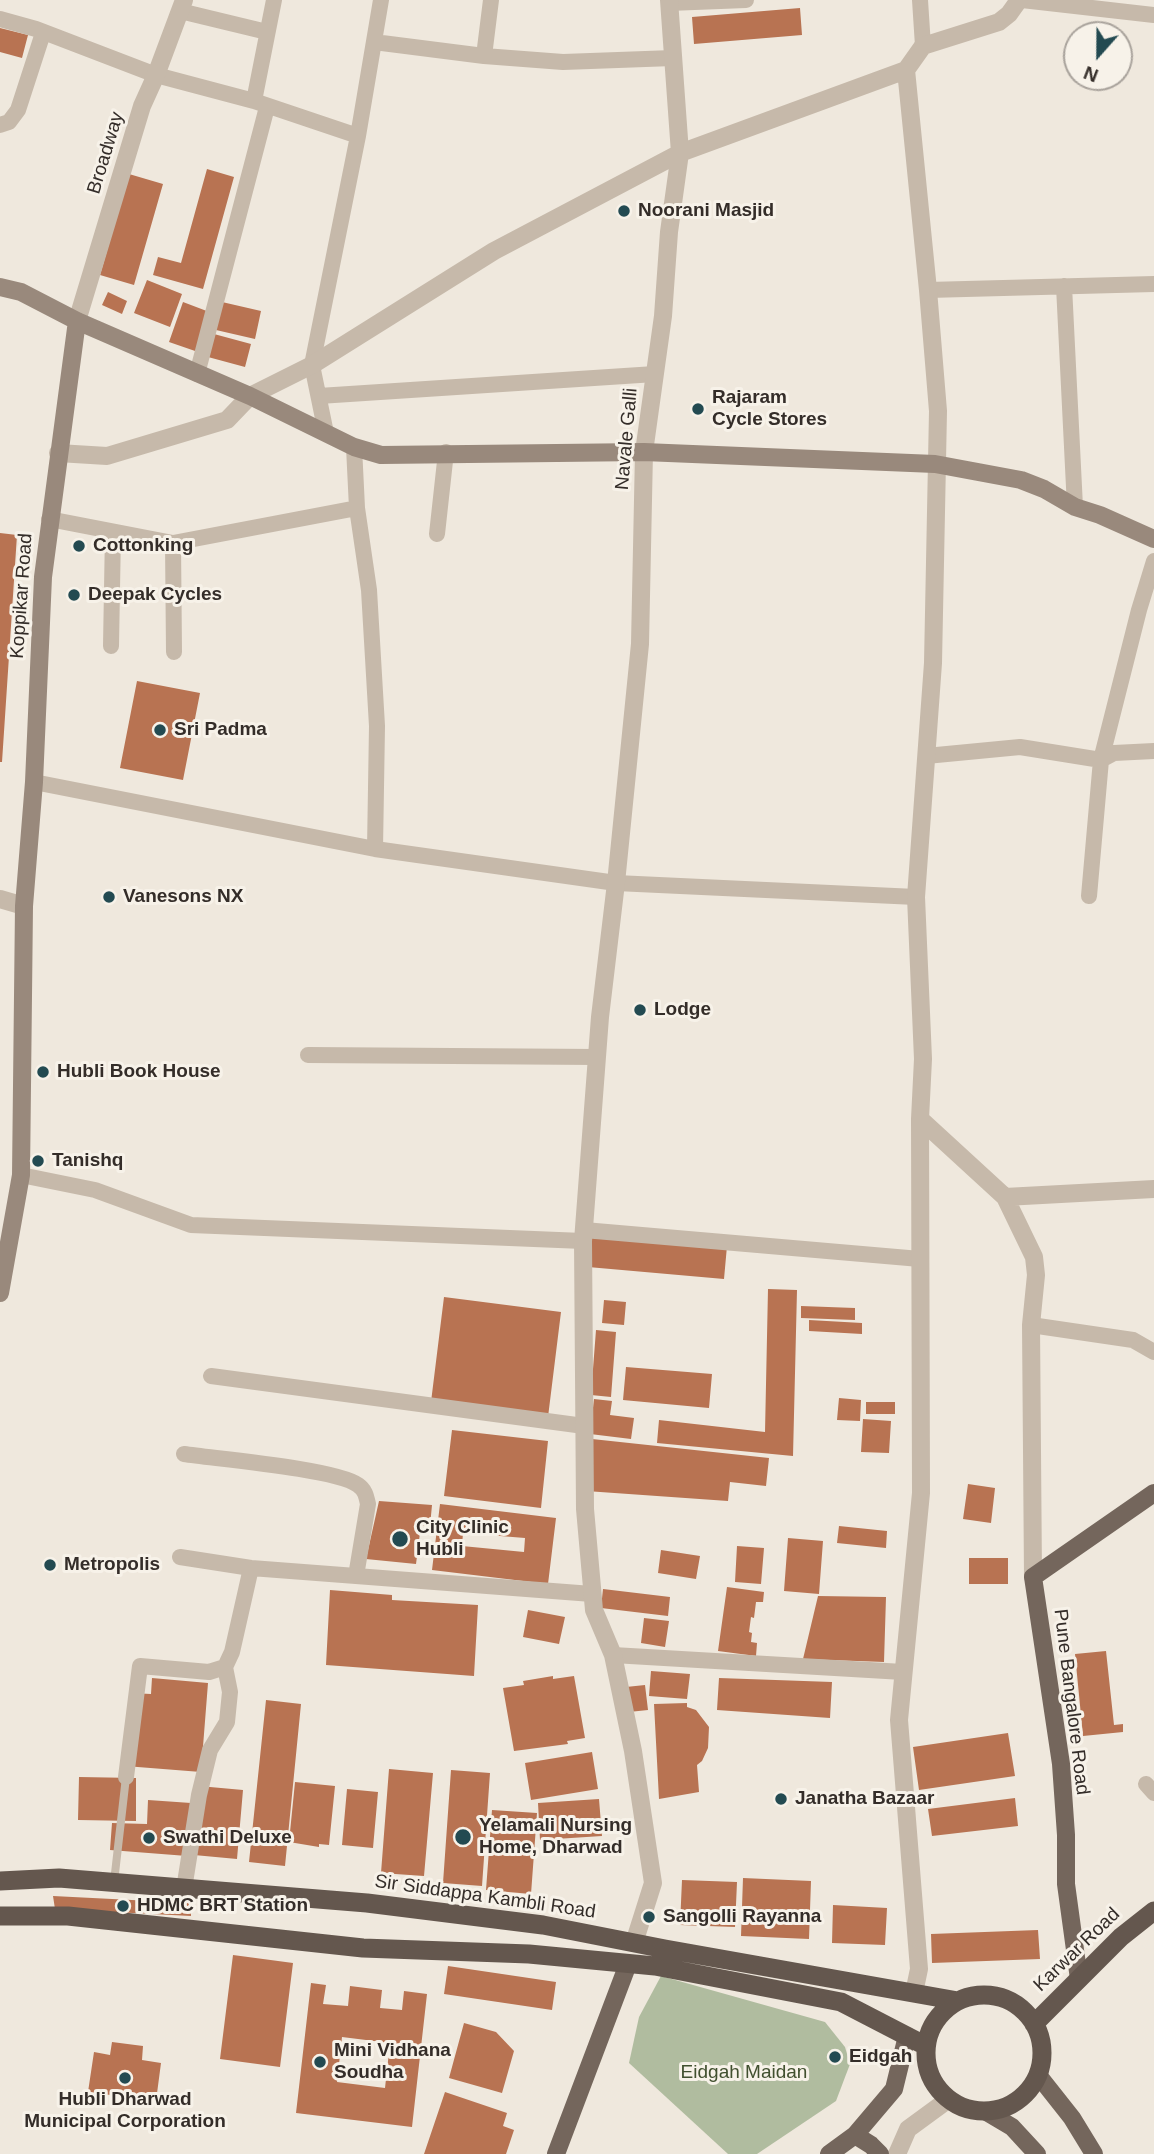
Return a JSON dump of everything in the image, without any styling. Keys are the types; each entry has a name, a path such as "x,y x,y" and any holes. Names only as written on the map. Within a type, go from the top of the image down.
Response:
{"highway":[{"name":"Sir Siddappa Kambli Road","path":"0,1881 59,1878 367,1903 542,1925 958,2001"},
{"name":"Karwar Road","path":"1034,2024 1121,1937 1154,1911"},
{"path":"0,1916 68,1916 363,1948 529,1954 655,1966 841,2002 926,2046"},
{"path":"977,1995 999,1997 1019,2007 1034,2024 1042,2045 1042,2060 1030,2089 1017,2101 1002,2108 985,2111 970,2109 949,2099 935,2083 927,2066 926,2046 932,2028 943,2012 958,2001 977,1995"}],"main road":[{"path":"0,287 21,292 77,321 250,396 354,447 381,455 446,452 644,452 935,464 1021,480 1044,489 1075,507 1154,539"},
{"name":"Koppikar Road","path":"0,1293 21,1175 24,906 34,782 43,577 77,321"},
{"path":"1033,1577 1154,1493"},
{"name":"Pune Bangalore Road","path":"1033,1577 1061,1764 1066,1884 1079,1979"},
{"path":"556,2154 628,1964"},
{"path":"829,2154 855,2136 894,2089 907,2036"},
{"path":"1038,2075 1072,2118 1094,2154"},
{"path":"985,2111 1012,2127 1037,2154"},
{"path":"855,2136 880,2154"}],"street":[{"path":"197,374 261,104 267,32 274,0"},
{"path":"326,433 312,365 358,136 381,0"},
{"path":"484,56 491,0"},
{"path":"669,2 746,0"},
{"path":"920,0 923,46"},
{"path":"58,453 107,456 227,420 250,396 312,365 494,251 680,153 906,70 923,46 999,22 1021,0 1154,15"},
{"name":"Navale Galli","path":"634,1943 653,1883 633,1751 613,1655 594,1610 592,1594 584,1509 584,1235 597,1057 640,644 644,452 663,316 669,232 680,153 669,2"},
{"path":"182,6 267,32"},
{"name":"Broadway","path":"77,321 142,106 182,6"},
{"path":"0,19 19,23 156,75 261,104 358,136"},
{"path":"0,125 9,122 18,110 43,33"},
{"path":"374,42 484,56 563,62 673,58"},
{"path":"906,70 938,411 933,663 916,897 923,1059 920,1119 921,1493 899,1720 919,1969 914,1993"},
{"path":"928,290 1154,284"},
{"path":"1064,286 1075,507"},
{"path":"319,396 655,374"},
{"path":"354,447 357,508 369,590 377,726 375,849"},
{"path":"437,534 446,452"},
{"path":"49,519 173,543 357,508"},
{"path":"111,646 113,532"},
{"path":"173,543 174,652"},
{"path":"1089,896 1101,760 1154,561"},
{"path":"926,756 1020,747 1101,760 1114,753 1154,751"},
{"path":"34,782 375,849 616,883 916,897"},
{"path":"0,899 24,906"},
{"path":"308,1055 597,1057"},
{"path":"920,1119 1005,1197 1034,1256 1036,1275 1031,1325 1033,1577"},
{"path":"21,1175 94,1191 191,1225 584,1235 920,1259"},
{"path":"1005,1197 1154,1189"},
{"path":"1031,1325 1133,1340 1154,1352"},
{"path":"211,1376 584,1426"},
{"path":"184,1454 316,1473 356,1484 365,1493 368,1504 356,1576"},
{"path":"180,1556 251,1568 592,1594"},
{"path":"184,1889 199,1795 210,1750 227,1722 230,1692 225,1667 232,1652 251,1568"},
{"path":"613,1655 902,1672"},
{"path":"126,1777 140,1666 209,1672 225,1667"},
{"path":"897,2154 908,2129 949,2099"}],"lane":[{"path":"114,1883 126,1777"}],"green space":[{"name":"Eidgah Maidan","path":"661,1976 825,2022 845,2047 850,2064 836,2101 757,2154 728,2154 629,2063 639,2017"}],"building":[{"path":"800,8 802,35 694,44 692,17"},
{"path":"0,28 28,35 22,58 0,52"},
{"path":"207,169 234,177 203,289 153,275 158,257 181,263"},
{"path":"129,174 163,184 134,285 100,275"},
{"path":"147,280 182,294 170,327 134,313"},
{"path":"108,292 127,301 122,314 102,305"},
{"path":"183,302 212,313 198,352 169,342"},
{"path":"222,302 261,311 255,339 216,330"},
{"path":"214,334 251,344 245,367 208,357"},
{"path":"0,533 17,535 2,762 0,762"},
{"name":"Sri Padma","path":"137,681 200,693 183,780 120,768"},
{"path":"590,1234 727,1246 724,1279 588,1267"},
{"path":"768,1289 797,1290 793,1456 657,1443 659,1420 765,1432"},
{"path":"444,1297 561,1312 548,1417 431,1402"},
{"path":"604,1300 626,1302 624,1325 602,1323"},
{"path":"801,1306 855,1308 855,1320 801,1318"},
{"path":"809,1320 862,1323 862,1334 809,1331"},
{"path":"596,1330 616,1332 611,1397 591,1395"},
{"path":"626,1367 712,1374 709,1408 623,1400"},
{"path":"839,1398 861,1400 860,1421 837,1420"},
{"path":"594,1399 612,1401 610,1415 634,1418 631,1439 590,1434"},
{"path":"866,1402 895,1402 895,1414 866,1414"},
{"path":"863,1419 891,1421 889,1453 861,1452"},
{"path":"452,1430 548,1441 541,1508 444,1496"},
{"path":"592,1439 769,1458 766,1486 730,1482 728,1501 586,1491"},
{"path":"968,1484 995,1488 991,1523 963,1519"},
{"path":"379,1501 432,1505 430,1526 421,1525 416,1564 366,1559"},
{"path":"440,1504 556,1518 548,1584 432,1570","holes":["463,1533 525,1538 524,1552 462,1546"]},
{"path":"839,1526 887,1531 886,1548 837,1543"},
{"path":"788,1538 823,1541 819,1594 784,1591"},
{"path":"737,1546 764,1548 761,1584 735,1582"},
{"path":"661,1550 700,1556 696,1579 658,1573"},
{"path":"969,1558 1008,1558 1008,1584 969,1584"},
{"path":"727,1587 764,1592 763,1602 756,1602 749,1632 752,1633 751,1642 757,1643 756,1656 718,1651"},
{"path":"603,1589 670,1597 668,1616 601,1608"},
{"path":"330,1590 392,1595 392,1600 478,1605 474,1676 326,1665"},
{"path":"818,1596 886,1597 884,1662 803,1659"},
{"path":"528,1610 565,1617 559,1644 523,1637"},
{"path":"644,1618 669,1621 665,1647 641,1643"},
{"path":"1106,1651 1114,1725 1123,1724 1123,1732 1083,1736 1075,1654"},
{"path":"651,1671 690,1674 687,1699 649,1696"},
{"path":"553,1676 553,1679 574,1676 585,1738 567,1741 568,1744 514,1751 503,1688 524,1685 523,1681"},
{"path":"152,1678 208,1683 201,1772 125,1766 131,1693 151,1694"},
{"path":"719,1678 832,1682 830,1718 717,1710"},
{"path":"645,1685 648,1710 629,1712 626,1687"},
{"path":"266,1700 301,1704 285,1866 249,1862"},
{"path":"687,1703 687,1707 696,1710 709,1727 708,1748 697,1765 699,1792 659,1799 654,1704"},
{"path":"1008,1733 1015,1776 919,1790 913,1747"},
{"path":"592,1752 598,1789 531,1800 525,1763"},
{"path":"389,1769 433,1773 424,1876 381,1873"},
{"path":"451,1770 490,1773 482,1886 443,1883"},
{"path":"79,1777 136,1778 136,1821 78,1820"},
{"path":"295,1782 335,1786 329,1845 319,1844 319,1847 289,1842"},
{"path":"199,1786 243,1790 237,1859 194,1855"},
{"path":"347,1789 378,1792 373,1848 342,1845"},
{"path":"1015,1798 1018,1826 932,1836 928,1809"},
{"path":"599,1799 602,1836 540,1840 538,1803"},
{"path":"148,1800 191,1803 187,1856 110,1850 112,1823 147,1824"},
{"path":"492,1810 537,1813 531,1894 486,1890"},
{"path":"743,1878 811,1881 809,1939 741,1936"},
{"path":"682,1880 737,1882 735,1927 680,1925"},
{"name":"HDMC BRT Station","path":"53,1896 191,1903 191,1916 55,1909"},
{"path":"833,1905 887,1908 885,1945 832,1943"},
{"path":"1038,1930 1040,1959 932,1963 931,1934"},
{"path":"233,1955 293,1963 280,2067 220,2059"},
{"path":"448,1966 556,1982 552,2010 444,1994"},
{"name":"Mini Vidhana Soudha","path":"311,1983 326,1985 323,2004 348,2006 350,1986 382,1990 380,2008 402,2010 404,1991 427,1994 412,2127 296,2113","holes":["342,2037 390,2043 385,2088 337,2082"]},
{"path":"464,2023 496,2032 514,2051 502,2093 449,2078"},
{"name":"Hubli Dharwad Municipal Corporation","path":"112,2042 143,2046 142,2060 161,2063 156,2101 88,2092 94,2052 110,2055"},
{"path":"445,2092 507,2113 503,2126 514,2130 506,2154 424,2154"}],"place":[{"name":"Noorani Masjid","path":"624,211"},
{"name":"Rajaram Cycle Stores","path":"698,409"},
{"name":"Cottonking","path":"79,546"},
{"name":"Deepak Cycles","path":"74,595"},
{"name":"Sri Padma","path":"160,730"},
{"name":"Vanesons NX","path":"109,897"},
{"name":"Lodge","path":"640,1010"},
{"name":"Hubli Book House","path":"43,1072"},
{"name":"Tanishq","path":"38,1161"},
{"name":"City Clinic Hubli","path":"400,1539"},
{"name":"Metropolis","path":"50,1565"},
{"name":"Janatha Bazaar","path":"781,1799"},
{"name":"Yelamali Nursing Home, Dharwad","path":"463,1837"},
{"name":"Swathi Deluxe","path":"149,1838"},
{"name":"HDMC BRT Station","path":"123,1906"},
{"name":"Sangolli Rayanna","path":"649,1917"},
{"name":"Eidgah","path":"835,2057"},
{"name":"Mini Vidhana Soudha","path":"320,2062"},
{"name":"Hubli Dharwad Municipal Corporation","path":"125,2078"}]}
